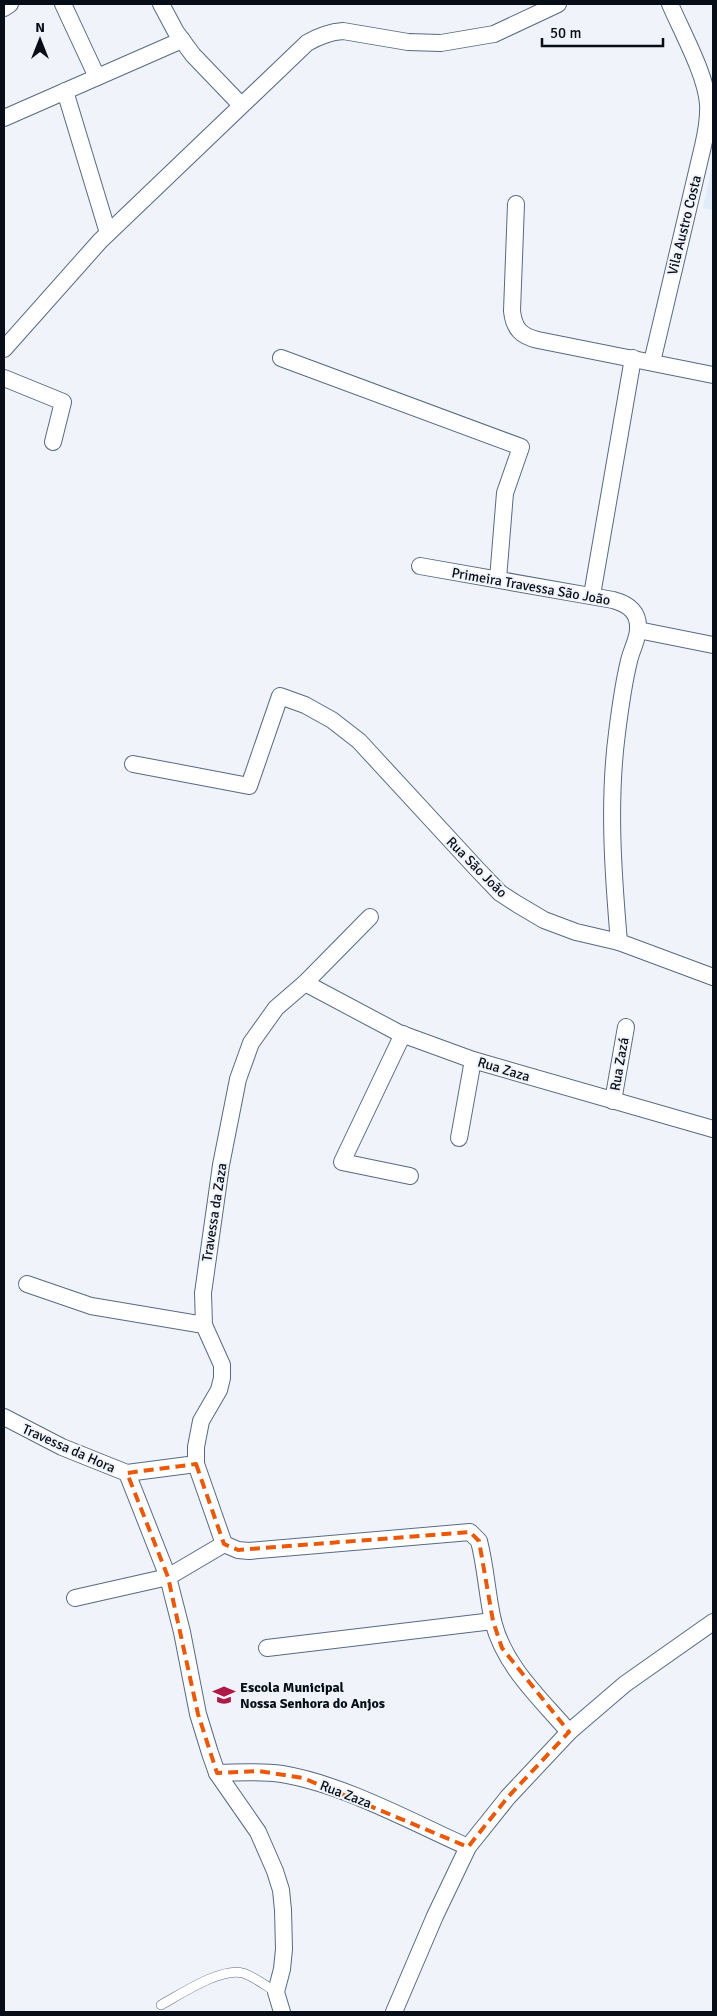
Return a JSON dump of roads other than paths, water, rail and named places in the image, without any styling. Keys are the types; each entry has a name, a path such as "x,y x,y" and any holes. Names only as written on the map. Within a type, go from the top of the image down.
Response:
{"street":[{"path":"4,8 10,4"},
{"path":"63,4 97,77"},
{"path":"161,4 193,55 242,105"},
{"path":"4,349 108,233 307,43 318,36 331,32 358,33 420,43 441,43 494,34 558,4"},
{"name":"Vila Austro Costa","path":"652,362 703,146 708,112 706,91 698,67 670,4"},
{"path":"4,118 182,40"},
{"path":"65,91 108,233"},
{"path":"516,204 512,294 513,316 517,330 527,337 538,340 713,375"},
{"path":"281,358 521,447 505,493 498,579"},
{"path":"592,595 633,358"},
{"path":"4,378 63,402 53,442"},
{"name":"Primeira Travessa São João","path":"420,566 592,595 620,602 629,606 636,616 638,630"},
{"path":"619,942 612,782 621,694 638,630 713,645"},
{"name":"Rua São João","path":"134,764 249,786 280,696 312,709 332,720 359,741 478,870 506,896 544,920 576,932 619,942 713,977"},
{"name":"Travessa da Zaza","path":"224,1544 196,1464 196,1447 199,1428 205,1412 219,1390 222,1378 222,1365 204,1325 202,1306 206,1263 221,1165 238,1079 248,1050 264,1023 276,1008 305,983 370,916"},
{"name":"Rua Zaza","path":"305,983 403,1034 473,1060 713,1129"},
{"name":"Rua Zazá","path":"613,1100 626,1027"},
{"path":"403,1034 342,1162 410,1176"},
{"path":"459,1138 473,1060"},
{"path":"27,1284 91,1306 204,1325"},
{"name":"Travessa da Hora","path":"4,1417 62,1447 127,1473 196,1464"},
{"path":"127,1473 168,1578 182,1632 198,1714 217,1773 258,1832 273,1864 281,1890 284,1949 282,1969 276,1992 282,2012"},
{"path":"75,1598 168,1578 224,1544 238,1550 249,1551 470,1532 478,1538 493,1621 502,1648 511,1664 569,1732"},
{"path":"267,1648 493,1621"},
{"path":"394,2012 435,1916 468,1847 508,1796 569,1732 626,1684 713,1622"},
{"name":"Rua Zaza","path":"217,1773 260,1772 303,1778 338,1790 468,1847"}],"lane":[{"path":"161,2005 211,1979 230,1972 245,1974 276,1992"}],"place":[{"name":"Escola Municipal Nossa Senhora do Anjos","path":"224,1695"}]}
